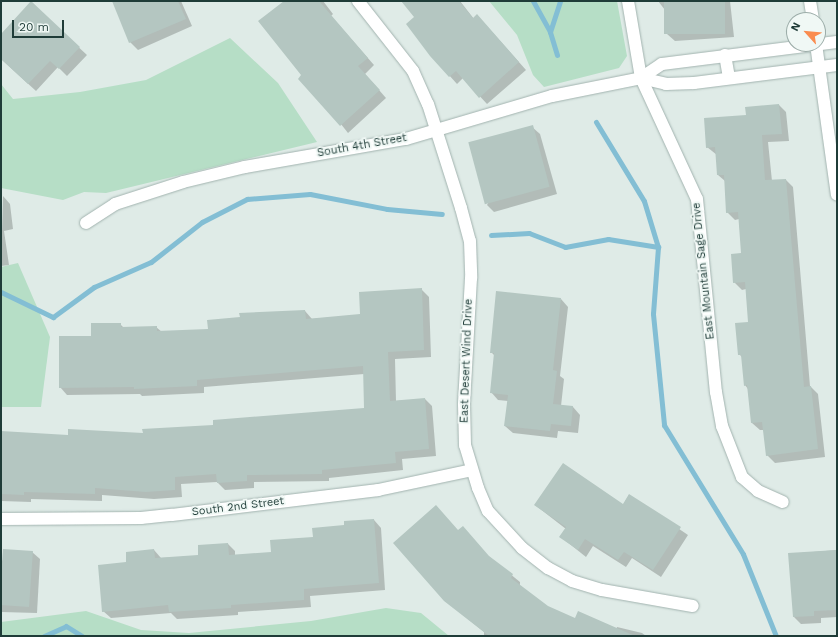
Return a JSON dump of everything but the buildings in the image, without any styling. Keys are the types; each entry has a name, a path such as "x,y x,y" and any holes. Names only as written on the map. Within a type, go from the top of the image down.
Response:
{"street":[{"name":"East Desert Wind Drive","path":"358,1 413,71 437,130 470,241 471,278 464,404 465,445 472,470 488,511 522,548 548,568 572,581 602,590 693,606"},
{"name":"East Mountain Sage Drive","path":"628,1 641,78 697,199 716,392 722,426 742,477 758,490 783,502"},
{"path":"810,1 812,12"},
{"name":"South 4th Street","path":"826,43 837,42"},
{"name":"South 4th Street","path":"86,223 115,204 183,182 245,167 406,139 552,96 641,78 662,64 786,48"},
{"path":"817,52 837,195"},
{"path":"725,55 729,78"},
{"name":"South 4th Street","path":"641,78 666,84 837,65"},
{"name":"South 2nd Street","path":"1,519 141,518 378,490 472,470"}],"green space":[{"path":"489,1 617,1 627,56 619,68 544,87 533,75 517,35"},
{"path":"230,38 278,83 317,142 106,193 84,192 63,200 1,188 1,84 13,99 80,92 146,80"},
{"path":"18,263 50,337 41,407 1,407 1,267"},
{"path":"386,608 421,613 449,636 1,636 1,622 86,611 141,630 189,633 311,621"}],"waterway":[{"path":"533,1 550,32 557,55"},
{"path":"550,32 560,1"},
{"path":"596,122 644,201 658,247 653,314 664,425 743,554 776,636"},
{"path":"1,292 53,317 94,287 151,262 202,222 247,199 310,194 387,209 442,214"},
{"path":"491,235 529,233 565,247 608,239 658,247"},
{"path":"44,636 66,626 82,636"}]}
